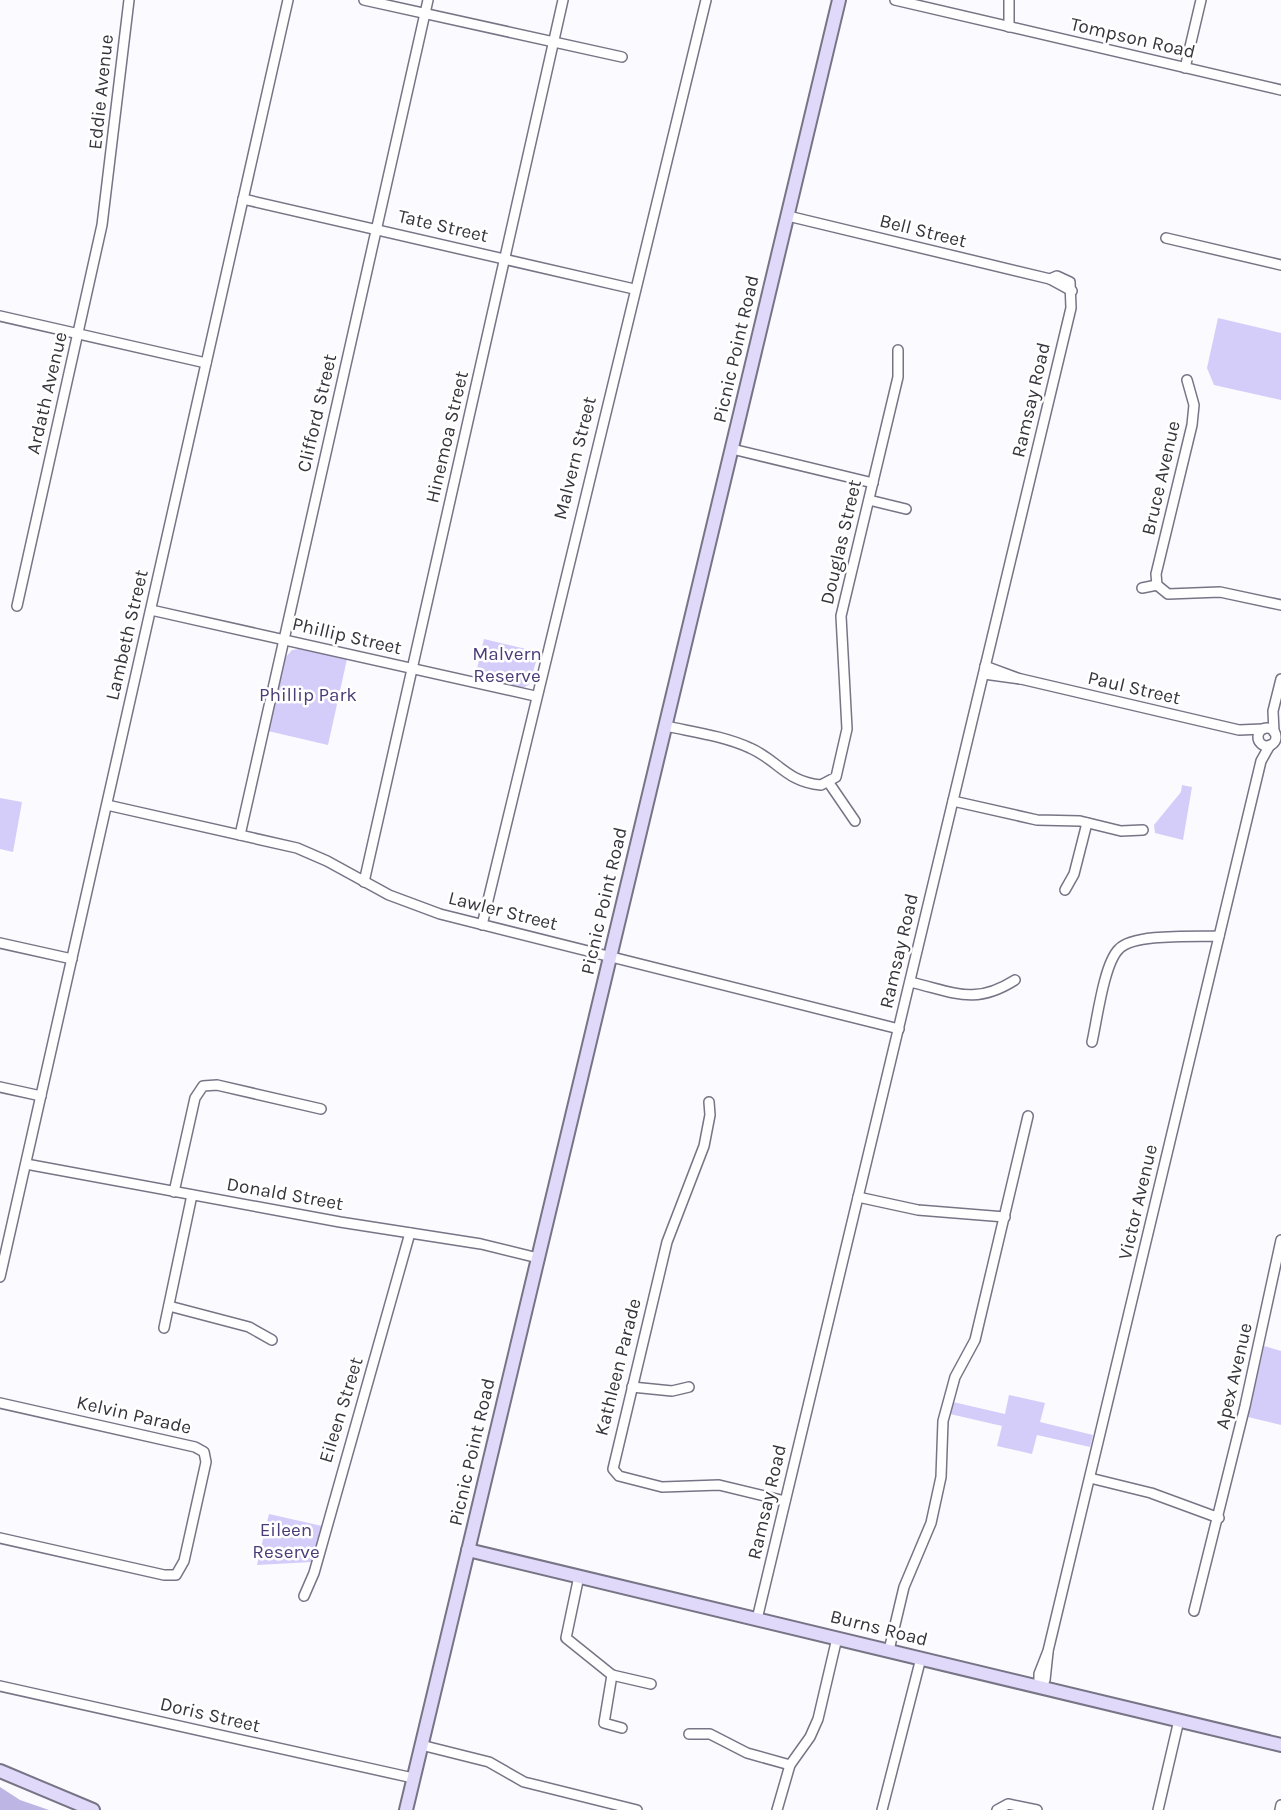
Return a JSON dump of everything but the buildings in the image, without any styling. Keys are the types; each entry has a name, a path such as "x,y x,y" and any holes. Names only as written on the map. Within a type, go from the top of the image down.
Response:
{"street":[{"name":"Eddie Avenue","path":"108,188 129,0"},
{"name":"Lambeth Street","path":"0,1277 288,0"},
{"path":"365,0 622,57"},
{"name":"Clifford Street","path":"240,835 428,0"},
{"name":"Hinemoa Street","path":"364,882 563,0"},
{"name":"Malvern Street","path":"482,925 535,696 705,0"},
{"name":"Picnic Point Road","path":"406,1810 839,0"},
{"name":"Tompson Road","path":"895,0 1281,90"},
{"path":"1009,0 1009,27"},
{"path":"1185,68 1201,0"},
{"name":"Ardath Avenue","path":"17,606 108,188"},
{"name":"Tate Street","path":"243,199 634,289"},
{"name":"Bell Street","path":"788,216 1050,279 1072,291"},
{"path":"1166,238 1281,265"},
{"name":"Ramsay Road","path":"757,1619 1073,302 1072,291"},
{"path":"0,316 206,363"},
{"name":"Douglas Street","path":"829,783 838,773 847,729 841,617 898,377 898,350"},
{"name":"Bruce Avenue","path":"1157,585 1156,574 1194,414 1187,380"},
{"path":"732,449 873,483"},
{"path":"869,500 906,509"},
{"path":"1142,588 1157,585 1168,594 1220,592 1281,605"},
{"name":"Phillip Street","path":"151,610 535,696"},
{"name":"Paul Street","path":"984,670 1238,730 1274,745"},
{"path":"1259,741 1259,733 1273,711 1281,678"},
{"path":"1273,711 1277,734"},
{"path":"666,726 743,745 759,752 792,778 816,785 829,783 855,821"},
{"name":"Paul Street","path":"1238,730 1264,729 1277,734"},
{"name":"Victor Avenue","path":"1261,761 1274,745 1277,734"},
{"name":"Victor Avenue","path":"1039,1687 1039,1674 1048,1651 1261,761 1259,741"},
{"path":"953,801 1037,820 1087,823 1121,831 1143,830"},
{"name":"Lawler Street","path":"107,805 307,852 406,903 482,925 898,1030"},
{"path":"1065,890 1074,874 1087,823"},
{"path":"1092,1042 1112,961 1119,948 1133,941 1219,936"},
{"path":"0,943 72,959"},
{"path":"910,982 975,996 995,992 1015,980"},
{"path":"174,1192 195,1098 202,1086 217,1085 321,1109"},
{"path":"0,1087 41,1096"},
{"name":"Kathleen Parade","path":"709,1102 709,1123 704,1146 667,1242 613,1465 618,1476 668,1488 719,1485 785,1501"},
{"path":"889,1650 904,1587 931,1523 941,1477 943,1421 953,1382 975,1340 1028,1116"},
{"name":"Donald Street","path":"26,1164 481,1244 538,1258"},
{"path":"164,1328 192,1195"},
{"path":"858,1196 918,1210 1004,1217"},
{"name":"Eileen Street","path":"304,1597 314,1573 410,1233"},
{"name":"Apex Avenue","path":"1194,1611 1219,1518 1281,1240"},
{"path":"169,1306 235,1322 259,1330 272,1340"},
{"path":"632,1387 672,1391 689,1387"},
{"name":"Kelvin Parade","path":"0,1403 195,1447 204,1452 206,1462 184,1561 176,1575 164,1575 0,1538"},
{"path":"1090,1478 1160,1496 1219,1518"},
{"name":"Burns Road","path":"468,1550 1281,1745"},
{"path":"579,1576 566,1638 612,1675 650,1684"},
{"path":"777,1810 790,1765 814,1729 838,1638"},
{"path":"882,1810 921,1658"},
{"path":"612,1675 604,1723 622,1728"},
{"name":"Doris Street","path":"0,1686 413,1778"},
{"path":"1158,1810 1179,1720"},
{"path":"689,1734 710,1734 747,1753 790,1765"},
{"path":"421,1745 489,1762 532,1785 638,1810"},
{"path":"0,1771 93,1810"},
{"path":"997,1810 1009,1804 1037,1810"}],"green space":[{"path":"1218,318 1281,333 1281,400 1214,385 1207,368"},
{"name":"Malvern Reserve","path":"484,639 539,652 529,685 522,688 475,677"},
{"name":"Phillip Park","path":"299,649 347,659 328,745 268,731 285,658 292,650"},
{"path":"1182,785 1192,787 1183,840 1155,833 1154,825 1181,792"},
{"path":"0,798 22,802 13,852 0,849"},
{"path":"1264,1346 1281,1351 1281,1425 1248,1417"},
{"path":"1009,1395 1045,1403 1040,1422 1093,1435 1090,1447 1037,1435 1032,1454 997,1446 1002,1426 950,1414 953,1402 1005,1414"},
{"name":"Eileen Reserve","path":"269,1514 322,1526 312,1562 257,1565"}],"shaded area":[{"path":"0,1787 20,1800 49,1810 0,1810"}]}
